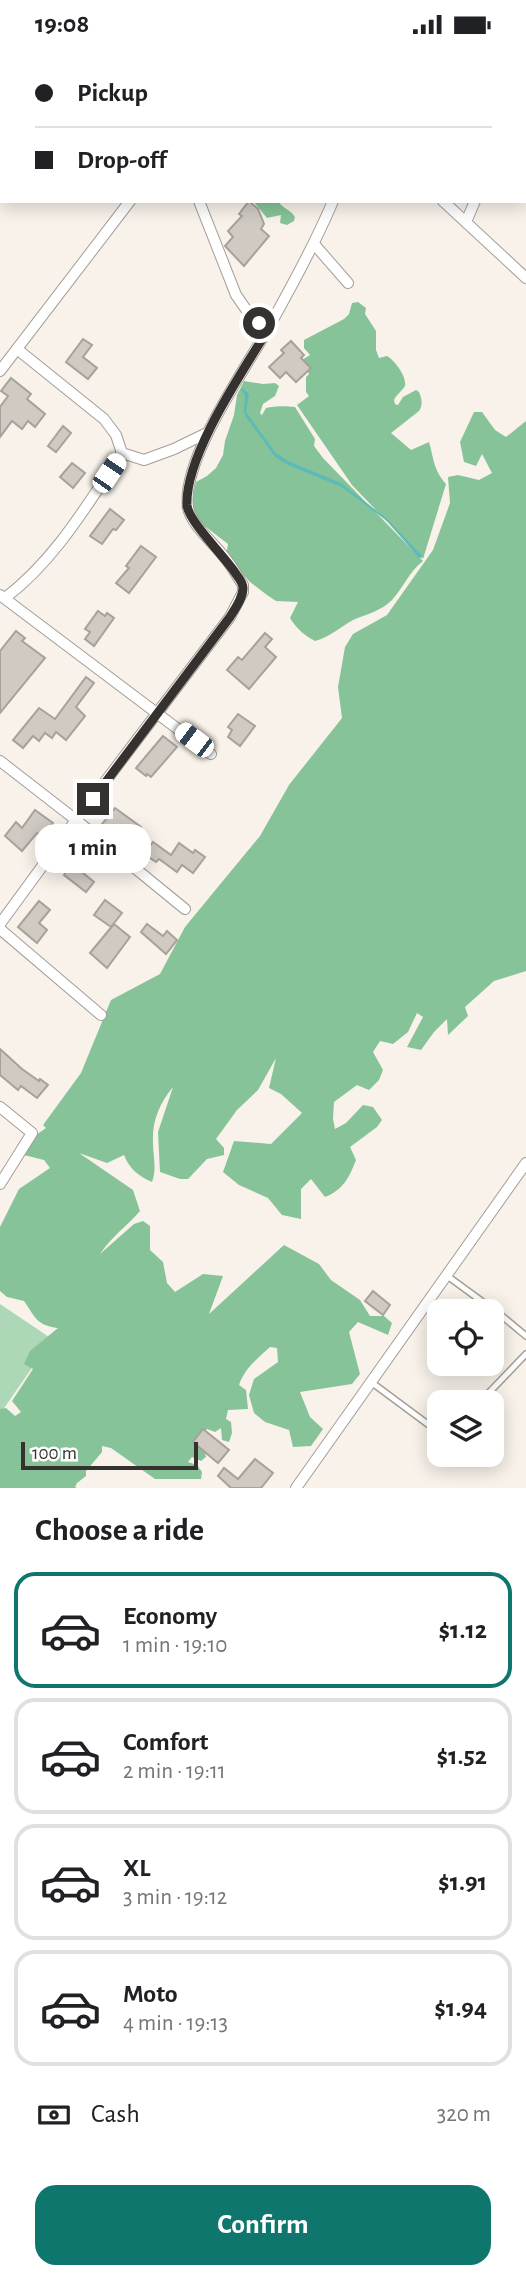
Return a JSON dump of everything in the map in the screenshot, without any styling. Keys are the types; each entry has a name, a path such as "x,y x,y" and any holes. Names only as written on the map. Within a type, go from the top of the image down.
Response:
{"street":[{"path":"0,371 126,203"},
{"path":"200,203 236,295 251,318 269,328"},
{"path":"101,1016 0,926 76,820 230,617 243,592 243,585 226,559 192,519 188,509 192,474 207,433 269,328 314,244 332,203"},
{"path":"445,203 526,278"},
{"path":"466,222 474,203"},
{"path":"314,244 348,283"},
{"path":"17,349 104,419 116,435 122,453"},
{"path":"122,453 144,460 207,433"},
{"path":"122,453 57,548 38,570 2,596 211,754"},
{"path":"0,761 185,909"},
{"path":"0,1107 32,1133 0,1184"},
{"path":"296,1488 525,1166"}],"lane":[{"path":"446,1275 526,1336"},
{"path":"492,1390 526,1354"},
{"path":"371,1382 427,1424"}],"green space":[{"path":"255,203 280,203 295,217 294,221 287,225 280,223 281,215 267,218"},
{"path":"358,302 366,308 365,314 376,331 379,358 390,358 404,378 405,386 395,398 395,404 398,405 403,397 416,390 421,397 419,411 391,433 411,450 429,442 436,469 446,484 423,559 352,485 297,405 309,396 306,392 306,377 309,374 302,360 310,355 304,348 304,340 344,319 349,314 352,303"},
{"path":"244,381 275,383 279,386 275,396 263,404 260,413 262,415 269,407 295,407 315,439 314,446 323,458 423,561 388,604 315,641 301,631 290,618 298,602 276,601 250,582 226,556 228,544 206,527 197,526 192,513 185,514 181,507 193,496 196,482 216,468 223,455 237,395"},
{"path":"474,412 482,412 495,430 506,437 526,421 526,971 494,981 465,1007 468,1016 448,1035 447,1019 421,1050 407,1047 423,1017 417,1013 408,1032 393,1044 380,1041 373,1052 383,1070 379,1080 369,1090 357,1085 334,1102 333,1119 335,1129 346,1123 363,1105 373,1107 382,1120 377,1127 350,1147 356,1160 341,1187 325,1197 311,1179 301,1189 301,1219 282,1215 268,1198 239,1185 223,1172 234,1141 271,1144 302,1113 281,1094 269,1088 276,1058 258,1090 237,1110 216,1139 224,1148 224,1155 207,1159 188,1179 160,1172 158,1132 173,1087 160,1106 155,1120 152,1182 135,1171 124,1155 107,1163 79,1153 133,1190 140,1211 100,1254 134,1224 143,1221 150,1226 150,1250 163,1262 167,1283 175,1292 203,1274 223,1276 209,1314 284,1245 319,1264 331,1280 360,1300 370,1316 384,1316 392,1323 388,1335 358,1322 349,1332 360,1374 352,1384 300,1392 310,1417 323,1429 311,1446 293,1447 289,1430 265,1422 254,1413 249,1395 254,1379 278,1362 277,1348 270,1347 248,1369 239,1385 246,1390 248,1409 228,1410 226,1419 231,1422 232,1433 229,1442 222,1440 221,1428 215,1432 207,1429 197,1439 206,1457 201,1461 192,1457 188,1462 197,1465 202,1472 201,1479 155,1479 111,1448 102,1446 102,1452 86,1471 86,1476 77,1483 77,1488 0,1488 0,1409 6,1408 15,1416 21,1412 12,1401 33,1369 24,1364 30,1351 58,1328 41,1323 24,1301 7,1297 0,1291 0,1227 19,1189 50,1168 44,1160 24,1155 36,1135 46,1128 43,1125 81,1073 111,1000 160,974 185,927 260,836 289,785 342,718 338,687 345,647 353,634 387,615 433,550 450,503 448,477 458,475 479,480 492,473 482,454 476,466 464,462 460,442"},
{"path":"0,1304 52,1339 0,1414"}],"water":[{"path":"243,389 249,394 246,412 276,453 288,461 341,483 386,518 423,557 419,558 387,521 342,487 275,457 246,417"}],"building":[{"path":"247,203 251,203 258,209 264,224 261,229 269,236 244,266 225,246 233,237 228,231 242,216 239,214"},
{"path":"83,339 92,345 83,357 97,368 88,379 66,362"},
{"path":"291,341 304,355 301,358 311,368 296,382 286,372 280,378 269,367 284,353 281,350"},
{"path":"11,378 31,394 27,399 45,414 35,427 28,421 22,429 12,421 0,437 0,407 8,396 1,391"},
{"path":"63,426 71,433 56,452 48,446"},
{"path":"72,463 85,473 73,488 60,477"},
{"path":"110,509 124,520 102,544 90,536"},
{"path":"141,546 156,557 129,593 116,583 129,568 126,566"},
{"path":"98,611 114,618 94,646 85,639 90,632 85,629"},
{"path":"16,631 25,638 22,641 45,658 0,713 0,651"},
{"path":"265,633 272,639 265,647 276,657 249,689 227,670 238,657 242,660"},
{"path":"86,677 94,683 76,707 85,716 66,740 56,732 52,738 45,733 39,741 33,736 23,748 13,740 39,708 55,719"},
{"path":"238,714 255,726 240,746 228,737 232,730 228,727"},
{"path":"163,736 177,747 151,777 147,774 146,776 136,768"},
{"path":"115,808 141,827 131,839 122,832 118,836 102,824"},
{"path":"35,810 53,823 43,837 37,833 22,851 5,836 16,822 22,828"},
{"path":"153,842 171,855 179,843 193,853 195,850 205,857 193,873 182,865 177,872 159,859 156,862 144,854"},
{"path":"72,864 94,882 86,892 64,875"},
{"path":"105,900 122,913 111,927 94,915"},
{"path":"39,901 50,910 39,923 47,930 37,943 18,927"},
{"path":"114,924 130,937 107,968 90,953"},
{"path":"147,924 163,936 167,931 177,940 166,954 141,932"},
{"path":"0,1049 22,1069 48,1085 37,1098 21,1086 18,1090 0,1075"},
{"path":"373,1291 390,1305 383,1315 365,1301"},
{"path":"203,1429 229,1450 218,1463 193,1442"},
{"path":"255,1459 273,1473 261,1488 231,1488 218,1476 224,1468 238,1479"}],"route":[{"path":"93,799 230,617 243,592 243,585 226,559 192,519 187,503 192,474 207,433 269,328 259,323"}]}
